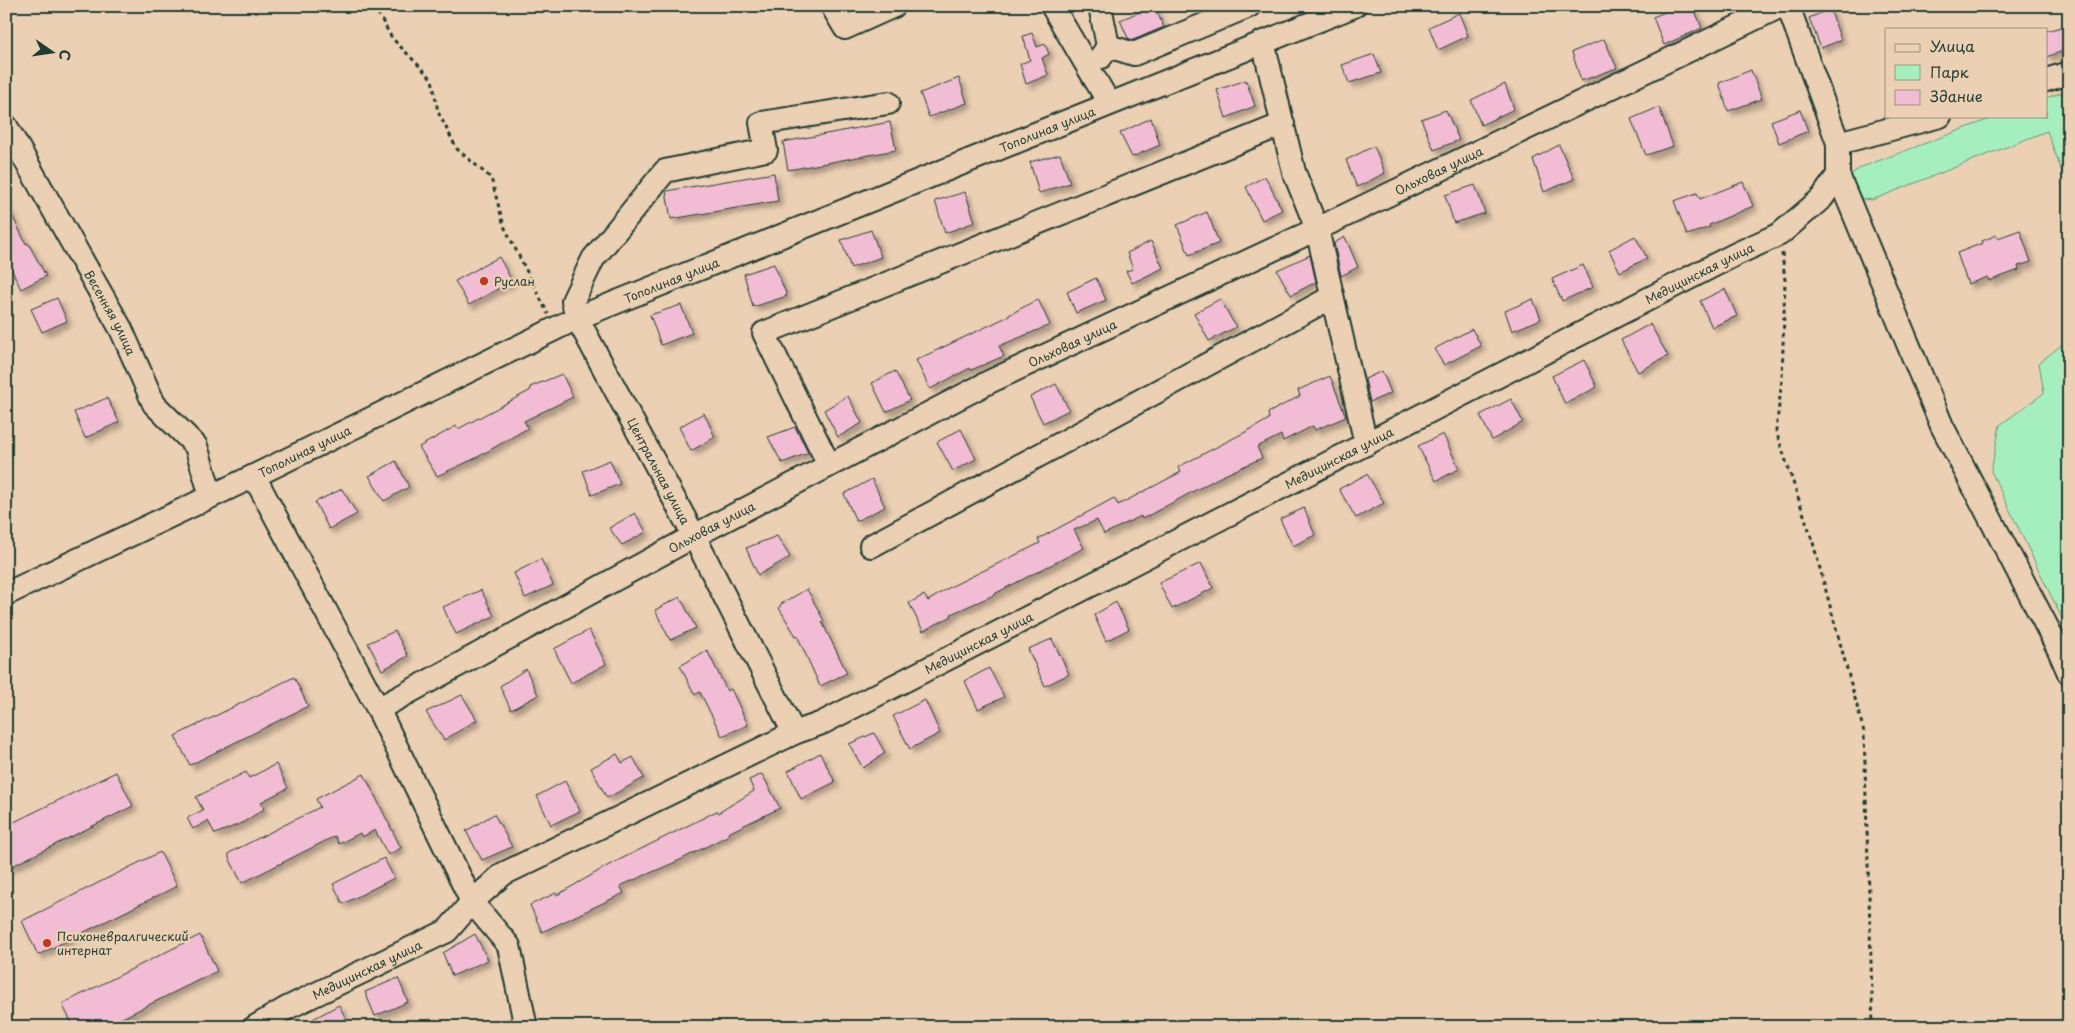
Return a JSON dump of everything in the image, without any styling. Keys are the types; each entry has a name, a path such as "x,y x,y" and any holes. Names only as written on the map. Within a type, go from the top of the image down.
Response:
{"street":[{"path":"832,6 845,28 894,6"},
{"path":"1052,6 1109,103"},
{"path":"1090,72 1108,46 1100,6"},
{"path":"1108,46 1134,54 1249,6"},
{"name":"Тополиная улица","path":"7,592 254,476 577,318 1354,6"},
{"name":"Ольховая улица","path":"378,709 694,536 988,382 1317,229 1781,6"},
{"path":"1788,6 1838,143 1838,175 1942,426 2059,650 2069,673"},
{"path":"1264,42 1294,172 1317,229 1366,444"},
{"path":"2048,79 2069,72"},
{"path":"577,318 573,301 593,259 665,171 766,150 761,123 888,103"},
{"path":"1838,143 1932,118"},
{"path":"829,465 764,333 1283,124"},
{"name":"Весенняя улица","path":"6,126 121,330 154,404 196,446 211,496"},
{"name":"Медицинская улица","path":"255,1027 287,1008 447,931 472,902 503,874 794,733 822,722 1736,254 1780,234 1822,198 1838,175"},
{"path":"871,546 1332,297"},
{"name":"Центральная улица","path":"577,318 694,536 794,733"},
{"path":"254,476 378,709 472,902 509,946 522,1025"}],"path":[{"path":"374,6 392,38 432,78 438,112 457,149 491,178 504,226 548,315"},
{"path":"1780,234 1785,280 1782,379 1776,431 1812,539 1864,732 1873,1027"}],"green space":[{"path":"2069,90 2069,191 2047,131 1872,200 1858,198 1851,174 1862,167 1993,118 2048,118 2048,97"},
{"path":"2069,339 2069,633 1991,471 2000,425 2044,393 2039,363"}],"building":[{"path":"1154,6 1164,27 1133,40 1128,38 1120,20"},
{"path":"1679,6 1693,6 1702,28 1664,45 1653,17"},
{"path":"1830,9 1841,40 1821,48 1809,18"},
{"path":"1459,13 1468,36 1438,50 1429,27"},
{"path":"2069,25 2069,49 2048,56 2048,30"},
{"path":"1032,33 1037,47 1045,44 1049,54 1042,58 1048,75 1026,84 1020,64 1030,60 1023,36"},
{"path":"1604,39 1617,68 1581,81 1572,52"},
{"path":"1374,54 1381,73 1349,83 1342,65"},
{"path":"1751,70 1762,99 1728,111 1719,83"},
{"path":"959,78 967,103 929,117 920,93"},
{"path":"1246,80 1255,106 1226,118 1217,90"},
{"path":"1505,84 1514,109 1481,125 1471,100"},
{"path":"1659,107 1673,146 1646,155 1631,119"},
{"path":"1446,110 1459,140 1434,150 1421,119"},
{"path":"1800,110 1808,131 1779,143 1771,121"},
{"path":"1151,118 1160,145 1132,157 1120,133"},
{"path":"890,122 896,150 788,170 783,142"},
{"path":"1559,145 1574,179 1544,192 1533,159"},
{"path":"1374,146 1385,173 1357,187 1346,160"},
{"path":"1060,154 1070,183 1039,193 1030,162"},
{"path":"774,173 778,201 671,219 666,191"},
{"path":"1265,176 1282,210 1262,220 1246,187"},
{"path":"1743,182 1753,206 1709,225 1710,227 1687,235 1674,201 1697,193 1700,199"},
{"path":"1475,185 1485,213 1454,223 1445,195"},
{"path":"965,192 975,222 945,233 935,201"},
{"path":"6,203 26,244 28,243 46,276 21,289 6,258"},
{"path":"1207,212 1219,243 1189,255 1177,225"},
{"path":"871,230 881,257 851,268 841,240"},
{"path":"2020,230 2031,262 2018,266 2019,270 1989,281 1988,277 1968,284 1957,253 1983,243 1982,241 1997,235 1998,238"},
{"path":"1635,236 1647,258 1620,272 1609,250"},
{"path":"1345,237 1358,267 1341,276 1334,243"},
{"path":"1151,241 1163,268 1132,283 1126,271 1133,269 1127,253"},
{"path":"1310,255 1316,282 1291,295 1277,270"},
{"name":"Руслан","path":"499,257 512,281 469,305 455,281"},
{"path":"774,264 787,296 753,307 744,274"},
{"path":"1583,265 1593,287 1562,301 1552,279"},
{"path":"1096,278 1106,300 1076,313 1067,292"},
{"path":"1725,289 1737,316 1712,327 1700,301"},
{"path":"57,298 67,321 42,332 31,309"},
{"path":"1038,299 1050,325 999,346 1004,356 971,370 970,368 930,389 916,360 1009,316"},
{"path":"1220,299 1236,327 1209,341 1194,313"},
{"path":"1533,299 1541,319 1512,331 1505,311"},
{"path":"681,305 692,333 661,345 650,315"},
{"path":"1650,324 1668,356 1638,372 1621,340"},
{"path":"1472,329 1481,346 1444,365 1434,349"},
{"path":"1584,360 1597,387 1565,404 1552,376"},
{"path":"895,371 910,400 886,412 872,383"},
{"path":"1382,371 1391,393 1370,402 1365,379"},
{"path":"562,374 573,397 524,421 528,428 476,458 437,476 419,447 456,426 458,429 531,390 530,387"},
{"path":"1330,376 1346,417 1315,430 1313,426 1283,441 1281,435 1257,447 1262,458 1218,478 1142,519 1141,516 1104,534 1097,520 1074,530 1084,548 996,594 951,614 952,616 923,631 909,603 924,595 928,601 950,587 1040,543 1038,539 1114,498 1118,505 1181,472 1178,467 1269,419 1268,413 1300,396 1298,390"},
{"path":"1056,384 1069,410 1043,423 1030,397"},
{"path":"848,396 862,423 838,437 824,410"},
{"path":"107,398 119,422 85,438 74,412"},
{"path":"1511,399 1523,422 1492,440 1480,415"},
{"path":"704,413 715,437 691,451 679,427"},
{"path":"795,427 808,453 782,463 768,437"},
{"path":"961,429 976,459 953,471 937,442"},
{"path":"1443,434 1459,469 1436,481 1418,446"},
{"path":"610,460 620,484 592,495 583,471"},
{"path":"396,461 409,487 384,501 369,476"},
{"path":"1367,474 1384,503 1356,518 1339,489"},
{"path":"872,479 885,507 856,521 844,494"},
{"path":"342,489 357,514 329,529 315,502"},
{"path":"1304,508 1315,535 1293,546 1280,519"},
{"path":"635,513 646,532 622,545 609,528"},
{"path":"777,536 790,557 758,575 746,548"},
{"path":"541,559 553,585 525,598 514,573"},
{"path":"1201,563 1213,588 1172,609 1159,583"},
{"path":"807,589 824,621 822,622 847,673 820,686 797,635 779,608 781,604"},
{"path":"481,590 494,616 456,634 443,607"},
{"path":"680,597 696,628 670,640 655,610"},
{"path":"1116,602 1129,629 1106,641 1094,615"},
{"path":"589,630 606,664 571,683 554,649"},
{"path":"395,631 408,656 382,670 368,643"},
{"path":"1052,639 1069,674 1045,686 1028,649"},
{"path":"707,650 727,691 731,689 748,725 722,736 700,692 695,695 680,666"},
{"path":"989,668 1004,697 978,709 965,681"},
{"path":"526,669 538,695 511,710 500,686"},
{"path":"294,677 308,706 190,765 175,736"},
{"path":"462,695 477,720 444,740 426,712"},
{"path":"925,700 940,733 910,749 893,716"},
{"path":"874,733 885,753 863,768 849,744"},
{"path":"820,753 835,782 801,799 788,771"},
{"path":"617,754 622,763 633,757 644,778 607,798 591,768"},
{"path":"276,764 288,788 261,802 264,809 242,823 215,834 208,821 193,829 187,818 203,810 196,797 246,772 249,778"},
{"path":"116,772 133,806 6,869 6,826"},
{"path":"364,774 401,848 388,855 375,830 362,837 360,833 339,844 335,836 242,883 229,858 229,853 320,807 316,799"},
{"path":"762,774 780,808 728,833 729,835 678,861 620,886 624,893 542,932 530,905 556,893 557,895 609,865 717,811 718,813 754,791 749,780"},
{"path":"565,781 580,811 551,825 537,796"},
{"path":"494,814 512,847 482,860 466,831"},
{"path":"160,852 177,886 38,955 22,921"},
{"path":"384,858 394,878 343,904 333,884"},
{"path":"475,934 488,960 452,976 443,953"},
{"path":"200,935 217,971 104,1027 74,1027 62,1004"},
{"path":"398,978 408,1002 375,1016 365,992"},
{"path":"339,1005 350,1027 298,1027"}],"place":[{"name":"Руслан","path":"484,281"},
{"name":"Психоневралгический интернат","path":"47,943"}]}
